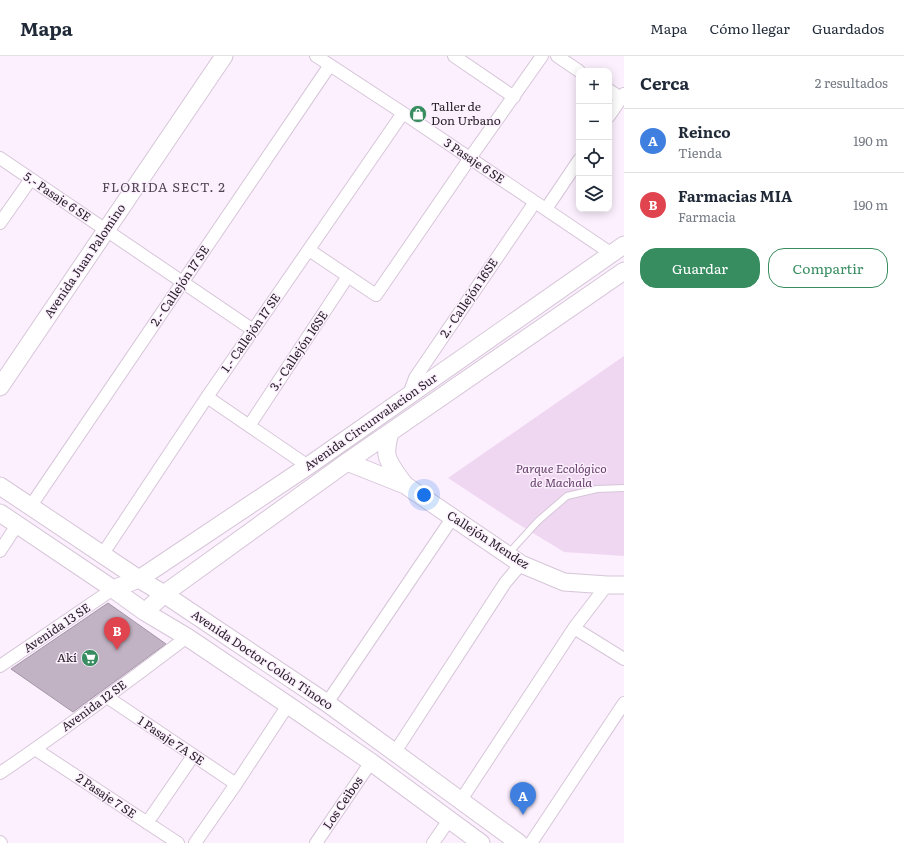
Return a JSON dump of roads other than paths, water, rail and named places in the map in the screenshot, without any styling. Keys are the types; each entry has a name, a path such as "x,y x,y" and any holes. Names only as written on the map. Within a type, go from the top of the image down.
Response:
{"main road":[{"name":"Avenida Juan Palomino","path":"0,387 224,56"},
{"name":"Avenida Circunvalacion Sur","path":"113,589 139,579 308,466 618,250"},
{"name":"Avenida Circunvalacion Sur","path":"145,612 164,594 348,462 624,271"},
{"path":"403,400 410,419"},
{"name":"Callejón Mendez","path":"390,433 387,445 387,456 392,467 405,485"},
{"name":"Callejón Mendez","path":"348,462 405,485 514,559 564,582 624,585"},
{"name":"Avenida Doctor Colón Tinoco","path":"0,486 102,555 164,594 328,703 519,843"},
{"name":"Avenida Doctor Colón Tinoco","path":"0,513 145,612 187,637 288,705 370,762 481,843"}],"street":[{"name":"3 Pasaje 6 SE","path":"316,56 535,202 618,250"},
{"path":"454,56 514,97"},
{"path":"309,250 376,294 542,56"},
{"path":"557,56 576,68"},
{"name":"2.- Callejón 17 SE","path":"30,507 330,65"},
{"path":"612,91 622,96 612,111"},
{"name":"1.- Callejón 17 SE","path":"102,555 207,397 403,113"},
{"name":"5.- Pasaje 6 SE","path":"0,158 253,330"},
{"path":"546,209 576,164"},
{"path":"0,223 31,179"},
{"name":"2.- Callejón 16SE","path":"403,400 415,378 535,202"},
{"name":"3.- Callejón 16SE","path":"249,426 348,276"},
{"path":"207,397 308,466"},
{"path":"328,703 453,517"},
{"path":"0,551 18,525"},
{"path":"395,752 505,583 514,559"},
{"path":"461,800 574,628 607,585"},
{"name":"Avenida 13 SE","path":"0,666 113,589"},
{"path":"574,628 624,659"},
{"name":"Avenida 12 SE","path":"0,773 107,698 187,637"},
{"name":"1 Pasaje 7A SE","path":"107,698 236,784"},
{"path":"532,843 624,703"},
{"path":"195,843 288,705"},
{"name":"2 Pasaje 7 SE","path":"35,749 178,843"},
{"path":"147,823 193,756"},
{"name":"Los Ceibos","path":"316,843 370,762"},
{"path":"433,843 449,820"}],"lane":[{"path":"514,559 538,521 568,496 597,489 624,488"}],"place":[{"name":"Taller de Don Urbano","path":"418,114"},
{"name":"Farmacias MIA","path":"117,650"},
{"name":"Akí","path":"90,658"},
{"name":"Reinco","path":"523,815"}],"district":[{"name":"FLORIDA SECT. 2","path":"164,187"}],"park label":[{"name":"Parque Ecológico de Machala","path":"561,476"}]}
